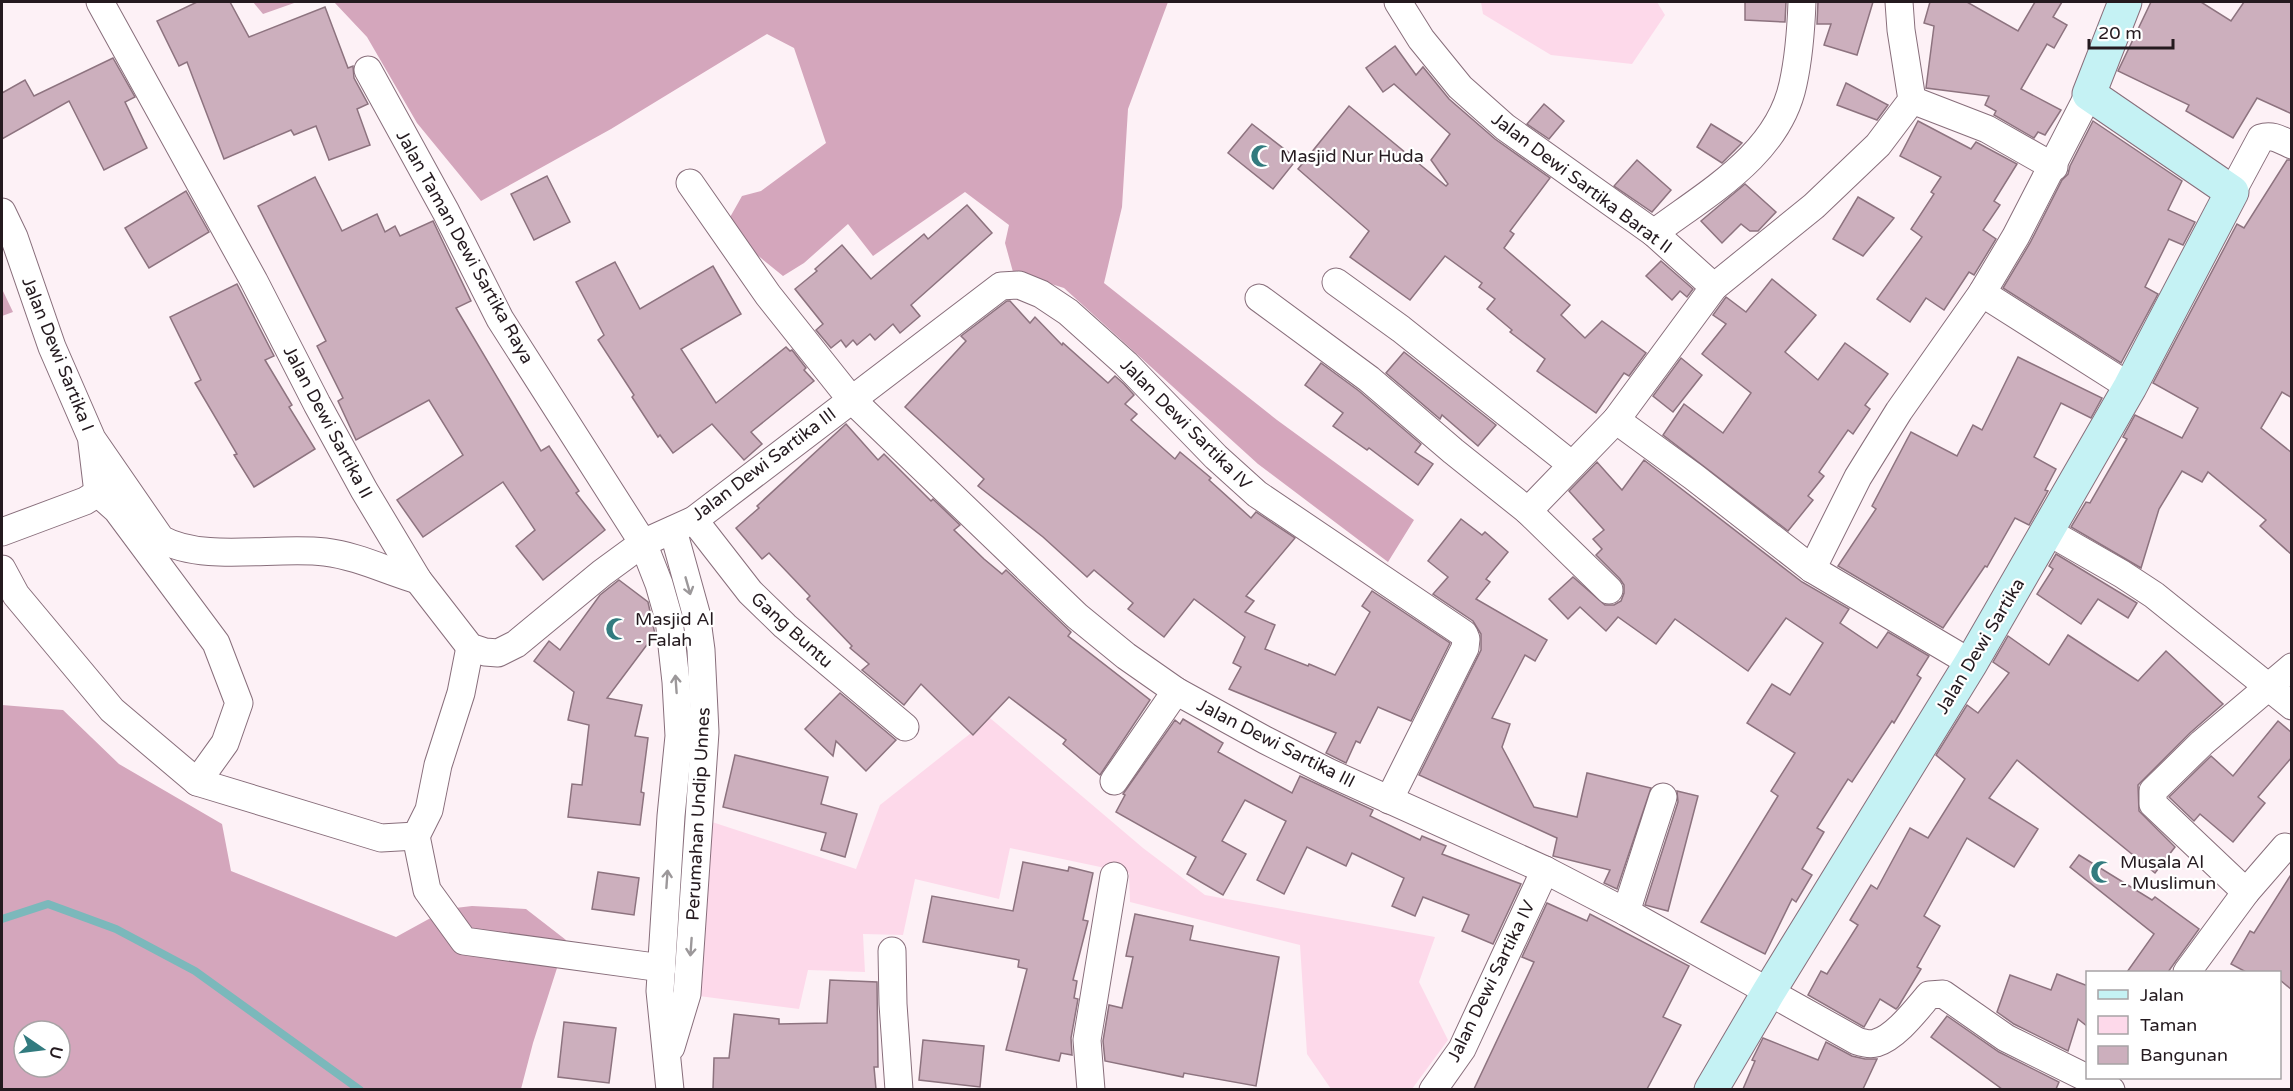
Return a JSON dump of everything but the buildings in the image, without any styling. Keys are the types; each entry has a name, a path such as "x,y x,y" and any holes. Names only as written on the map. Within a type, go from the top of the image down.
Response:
{"street":[{"name":"Jalan Dewi Sartika II","path":"100,2 254,281 353,471 418,580 470,647"},
{"name":"Jalan Dewi Sartika Barat II","path":"1398,2 1421,39 1460,87 1504,128 1654,233 1714,287"},
{"path":"1654,233 1742,167 1764,145 1782,116 1793,86 1801,35 1802,2"},
{"path":"1528,511 1616,420 1714,287 1814,206 1878,145 1912,100 1900,30 1899,2"},
{"path":"1812,569 1858,477 1899,411 1982,293 2016,236 2054,167 2089,94 2125,2"},
{"name":"Jalan Taman Dewi Sartika Raya","path":"368,70 446,212 500,319 643,543"},
{"path":"2089,94 2232,192"},
{"path":"1912,100 1987,129 2054,167"},
{"name":"Jalan Dewi Sartika","path":"1711,1089 1971,663 2130,387 2256,146 2261,138 2279,140"},
{"name":"Jalan Dewi Sartika III","path":"690,183 768,295 850,398 1077,615 1126,656 1176,691 1275,746 1545,870 1626,912 1857,1041 1867,1044 1875,1043 1904,1023 1929,995 1943,994 2006,1038 2086,1076"},
{"name":"Jalan Dewi Sartika I","path":"2,212 14,237 52,347 92,439 161,539 175,547 196,550 295,549 328,552 358,559 418,580"},
{"path":"1336,282 1401,329 1572,465"},
{"name":"Jalan Dewi Sartika IV","path":"850,398 1001,286 1019,285 1041,294 1068,312 1126,364 1216,457 1257,494 1464,634 1465,648 1389,800"},
{"path":"1982,293 2130,387"},
{"path":"1259,298 1369,379 1528,511 1609,590"},
{"name":"Jalan Dewi Sartika III","path":"643,543 683,525 850,398"},
{"path":"1616,420 1694,477 1812,569 1971,663"},
{"path":"92,439 98,493 117,510 216,643 239,703 225,742 197,782"},
{"path":"2,532 85,501 98,493"},
{"name":"Perumahan Undip Unnes","path":"667,1063 687,994 705,732 701,650 683,525"},
{"name":"Gang Buntu","path":"683,525 810,648 905,727"},
{"path":"2047,531 2154,595 2292,706"},
{"path":"643,543 602,573 516,644 498,653 470,647 461,693 438,765 429,810 416,836 427,890 465,941 662,968"},
{"name":"Perumahan Undip Unnes","path":"643,543 659,584 669,619 679,736 671,816 660,991 670,1089"},
{"path":"2,569 16,595 112,710 197,782 381,838 416,836"},
{"path":"2246,892 2153,804 2151,796 2156,787 2202,743 2292,667"},
{"path":"1114,781 1176,691"},
{"path":"679,736 705,732"},
{"path":"1626,912 1663,797"},
{"path":"2188,971 2246,892 2285,847"},
{"name":"Jalan Dewi Sartika IV","path":"1433,1089 1462,1049 1545,870"},
{"path":"1091,1089 1087,1040 1114,876"},
{"path":"892,951 899,1089"},
{"name":"Jalan Dewi Sartika III","path":"2092,1079 2113,1089"}],"green space":[{"path":"1481,2 1657,2 1665,15 1632,64 1551,55 1483,14"},
{"path":"990,718 1143,848 1205,895 1435,937 1419,982 1448,1040 1412,1089 1331,1089 1307,1054 1300,945 1130,902 1129,873 1010,848 999,899 915,879 903,935 863,934 865,972 808,970 799,1009 699,996 712,822 856,869 880,805"}],"shaded area":[{"path":"253,2 297,2 263,14"},
{"path":"334,2 1168,2 1128,109 1122,207 1104,283 1277,420 1414,520 1388,562 1258,464 1064,288 1013,272 1005,243 1009,225 965,192 873,256 848,224 804,263 783,276 756,254 729,219 742,196 761,191 826,143 794,48 767,34 611,129 481,201 417,123 367,37"},
{"path":"2,289 13,312 2,316"},
{"path":"2,705 63,710 119,764 222,824 231,871 396,937 447,909 472,906 526,909 566,940 533,1043 521,1089 2,1089"}],"waterway":[{"path":"2,919 48,904 116,929 195,971 360,1090"}],"place":[{"name":"Masjid Nur Huda","path":"1262,156"},
{"name":"Masjid Al - Falah","path":"617,629"},
{"name":"Musala Al - Muslimun","path":"2102,872"}]}
